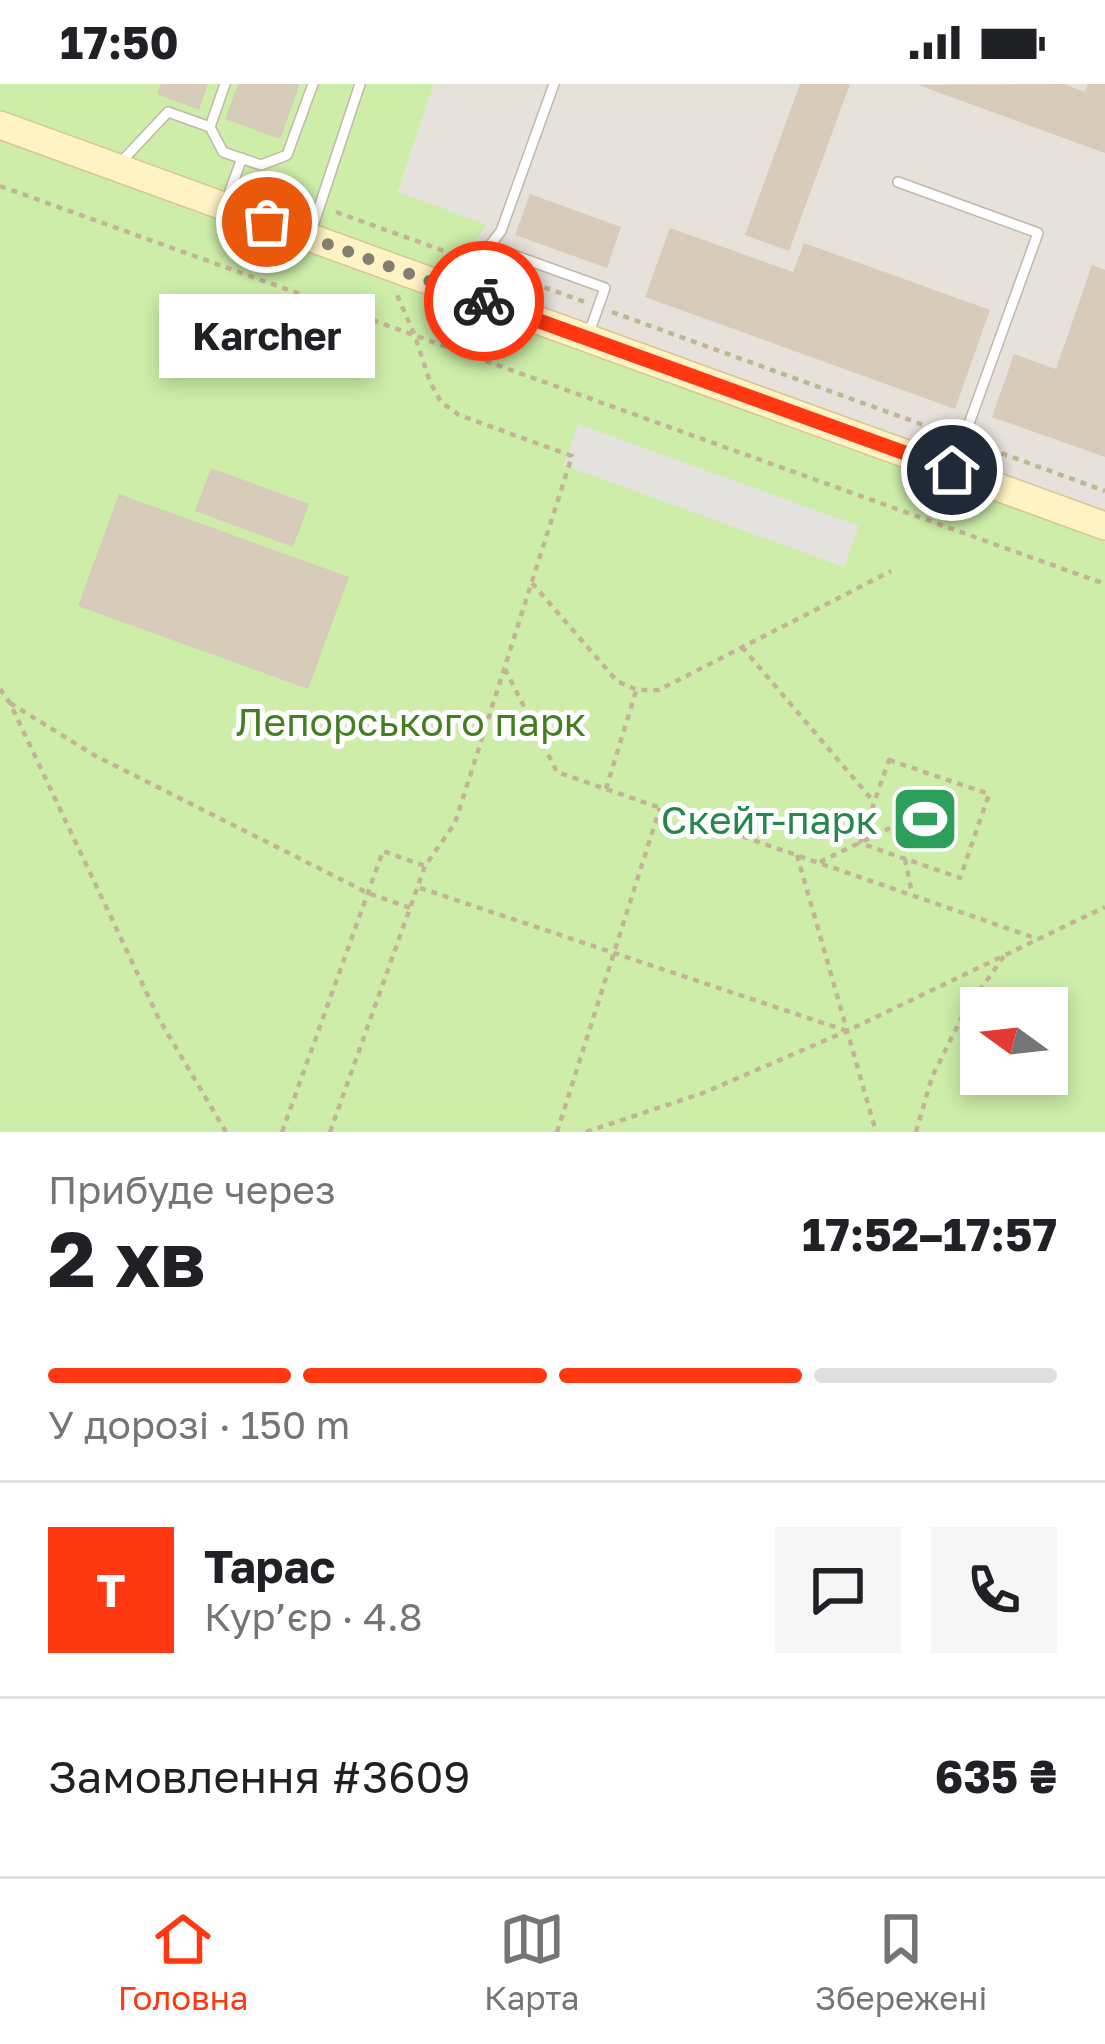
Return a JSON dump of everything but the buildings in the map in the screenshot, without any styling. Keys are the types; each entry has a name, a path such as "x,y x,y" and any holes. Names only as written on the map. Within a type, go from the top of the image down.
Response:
{"street":[{"path":"0,125 1105,526"}],"lane":[{"path":"209,127 225,84"},
{"path":"117,167 168,112 209,127 223,152 261,165 287,155 313,84"},
{"path":"309,237 360,84"},
{"path":"455,290 501,231 554,84"},
{"path":"225,207 242,158"},
{"path":"898,182 1038,233 952,470"},
{"path":"508,253 605,288 587,338"}],"path":[{"path":"0,186 1105,584"},
{"path":"319,206 1105,490"},
{"path":"330,1132 425,866 455,823 572,456 459,415 441,402 399,298 352,218"},
{"path":"532,583 617,681 637,690 658,690 891,571"},
{"path":"742,647 874,802"},
{"path":"505,669 557,772 1038,939"},
{"path":"0,689 159,1019 226,1132"},
{"path":"606,789 637,690"},
{"path":"10,704 94,755 368,892 410,908"},
{"path":"889,760 989,794 960,878 860,843 889,760"},
{"path":"557,1132 660,808"},
{"path":"819,863 890,828"},
{"path":"282,1132 383,851 425,866"},
{"path":"796,855 876,1132"},
{"path":"905,859 912,895"},
{"path":"417,887 847,1031"},
{"path":"586,1132 703,1093 847,1031 1105,907"},
{"path":"916,1132 932,1077 964,1012 1006,954"}],"shaded area":[{"path":"434,84 1105,84 1105,516 446,278 398,193"},
{"path":"578,424 859,526 844,567 563,465"}],"green space":[{"path":"0,84 434,84 398,192 487,225 446,278 0,116"},
{"name":"Лепорського парк","path":"0,135 1105,534 1105,1132 0,1132"}],"way so far":[{"path":"267,222 484,301"}],"place":[{"name":"Karcher","path":"267,222"},
{"name":"Скейт-парк","path":"925,819"}],"route":[{"path":"484,301 952,470"}]}
